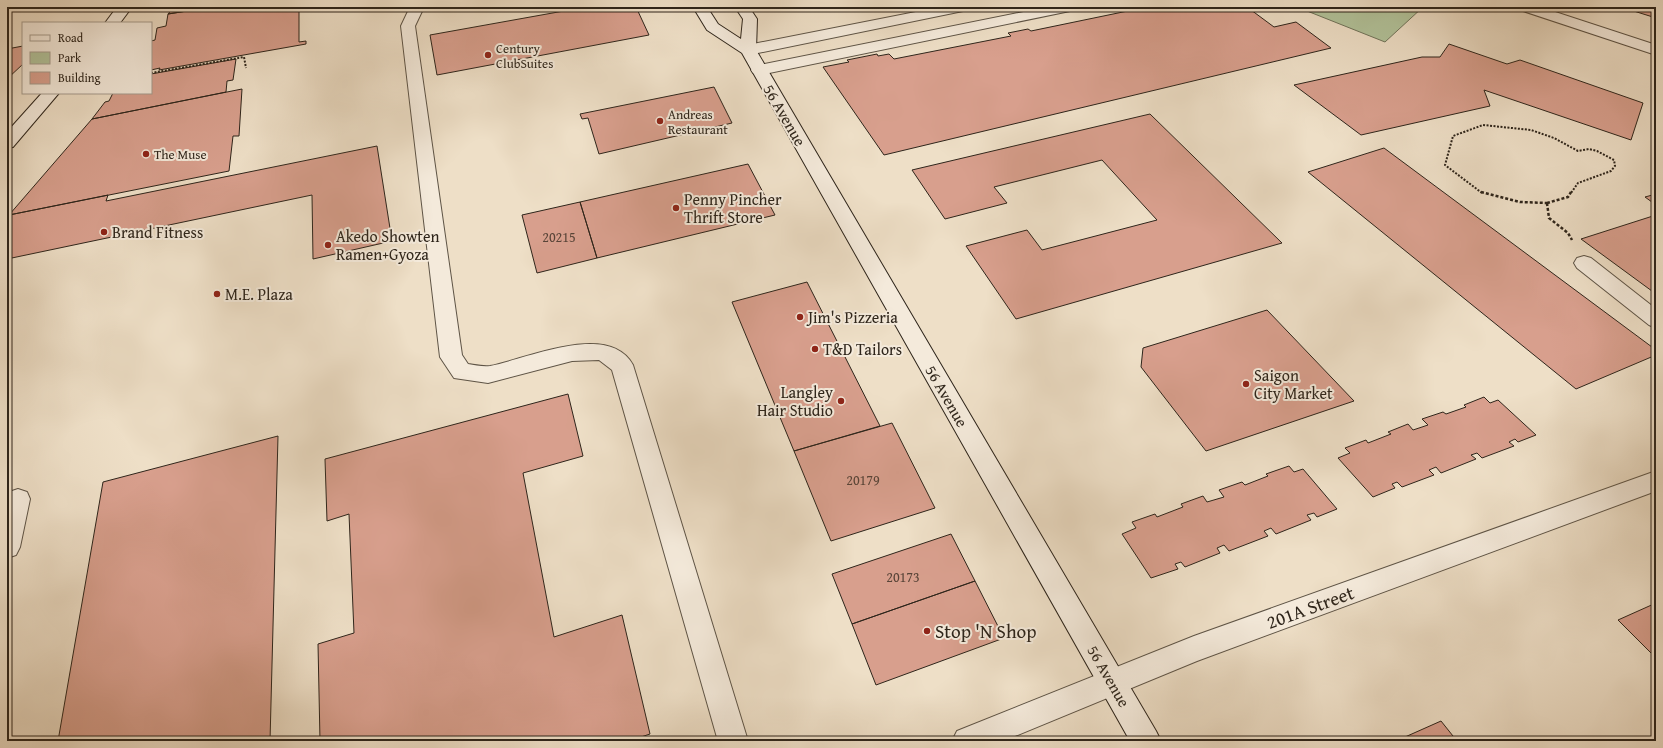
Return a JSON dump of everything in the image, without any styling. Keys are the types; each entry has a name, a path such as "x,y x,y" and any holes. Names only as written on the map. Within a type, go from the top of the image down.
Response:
{"main road":[{"path":"113,22 125,7"},
{"path":"417,7 408,26 451,357 462,372 488,375 572,353 603,352 622,365 733,741"},
{"name":"56 Avenue","path":"700,7 712,27 754,60 1146,741"},
{"path":"742,7 750,19 754,60"},
{"path":"754,60 963,7"},
{"path":"754,60 1070,7"},
{"path":"1524,7 1656,50"},
{"path":"7,143 51,94"},
{"path":"1584,263 1656,320"},
{"name":"201A Street","path":"967,741 1194,649 1656,481"},
{"path":"7,547 18,499"}],"path":[{"path":"152,73 244,57 246,68"},
{"path":"1483,125 1531,130 1554,138 1578,151 1589,148 1603,152 1614,160 1615,166 1611,171 1578,183 1568,197 1547,203 1520,202 1483,194 1445,165 1453,136 1483,125"},
{"path":"1547,203 1549,218 1568,233 1584,263"}],"green space":[{"path":"1297,7 1423,7 1385,42"}],"building":[{"path":"174,7 212,7 168,14"},
{"path":"213,7 299,7 299,42 306,41 306,44 159,70 160,68 152,70 152,41 155,40 157,28 166,26 168,14"},
{"name":"Century ClubSuites","path":"586,7 636,7 649,35 437,75 430,35"},
{"path":"1147,7 1247,7 1274,27 1296,22 1331,48 884,155 823,67 849,62 847,60 877,54 878,56 889,54 894,59 1011,36 1008,33 1028,29 1031,31"},
{"path":"1621,7 1656,7 1656,18"},
{"path":"1449,44 1507,64 1520,60 1643,103 1631,140 1484,90 1490,106 1361,135 1294,85 1422,57 1440,57"},
{"path":"22,46 22,65 7,79 7,49"},
{"path":"236,59 233,80 227,81 226,92 92,119 105,102 109,101 112,94 152,94 152,74"},
{"name":"Andreas Restaurant","path":"714,87 732,123 599,154 588,118 582,119 580,114"},
{"name":"The Muse","path":"242,89 239,136 233,136 229,171 9,215 92,119"},
{"path":"1150,114 1282,243 1016,319 966,246 1027,230 1042,250 1157,220 1102,160 994,187 1007,203 945,219 912,170"},
{"path":"377,146 392,241 313,259 312,195 7,259 7,220 9,215 108,195 106,201"},
{"path":"1384,148 1656,350 1656,355 1576,389 1308,172"},
{"name":"Penny Pincher Thrift Store","path":"748,164 775,215 597,258 580,202"},
{"path":"1656,194 1656,205 1645,197"},
{"path":"580,202 597,258 537,273 522,215"},
{"path":"1656,215 1656,294 1581,239"},
{"path":"807,282 880,426 794,451 732,302"},
{"name":"Saigon City Market","path":"1267,310 1354,401 1206,451 1141,367 1143,348"},
{"path":"568,394 583,456 523,473 554,637 622,615 650,734 629,741 320,741 318,644 354,633 349,514 327,521 325,459"},
{"path":"1484,397 1490,403 1498,400 1536,435 1518,442 1515,439 1509,442 1514,446 1482,458 1477,453 1471,455 1476,459 1441,473 1436,467 1429,470 1434,475 1402,487 1397,482 1392,484 1395,488 1373,497 1338,458 1350,453 1345,448 1366,440 1368,443 1391,434 1388,432 1408,424 1413,430 1428,425 1422,419 1443,412 1446,414 1466,407 1464,405"},
{"path":"892,423 935,508 831,541 794,451"},
{"path":"278,436 270,741 58,741 103,482"},
{"path":"1289,466 1294,472 1303,469 1337,509 1317,517 1314,513 1307,515 1311,520 1276,534 1271,528 1264,531 1268,536 1229,551 1224,545 1217,548 1220,553 1185,567 1181,562 1175,564 1178,569 1151,578 1122,534 1136,528 1132,522 1155,514 1157,517 1183,507 1181,504 1203,496 1207,502 1224,497 1219,490 1242,482 1245,485 1268,476 1266,474"},
{"path":"951,534 975,581 852,624 832,574"},
{"name":"Stop 'N Shop","path":"975,581 1004,638 876,685 852,624"},
{"path":"1656,603 1656,658 1618,620"},
{"path":"1441,721 1457,741 1396,741"}],"place":[{"name":"Century ClubSuites","path":"488,55"},
{"name":"Andreas Restaurant","path":"660,121"},
{"name":"The Muse","path":"146,154"},
{"name":"Penny Pincher Thrift Store","path":"676,208"},
{"name":"Brand Fitness","path":"104,232"},
{"name":"Akedo Showten Ramen+Gyoza","path":"328,245"},
{"name":"M.E. Plaza","path":"217,294"},
{"name":"Jim's Pizzeria","path":"800,317"},
{"name":"T&D Tailors","path":"815,349"},
{"name":"Saigon City Market","path":"1246,384"},
{"name":"Langley Hair Studio","path":"841,401"},
{"name":"Stop 'N Shop","path":"927,631"}]}
